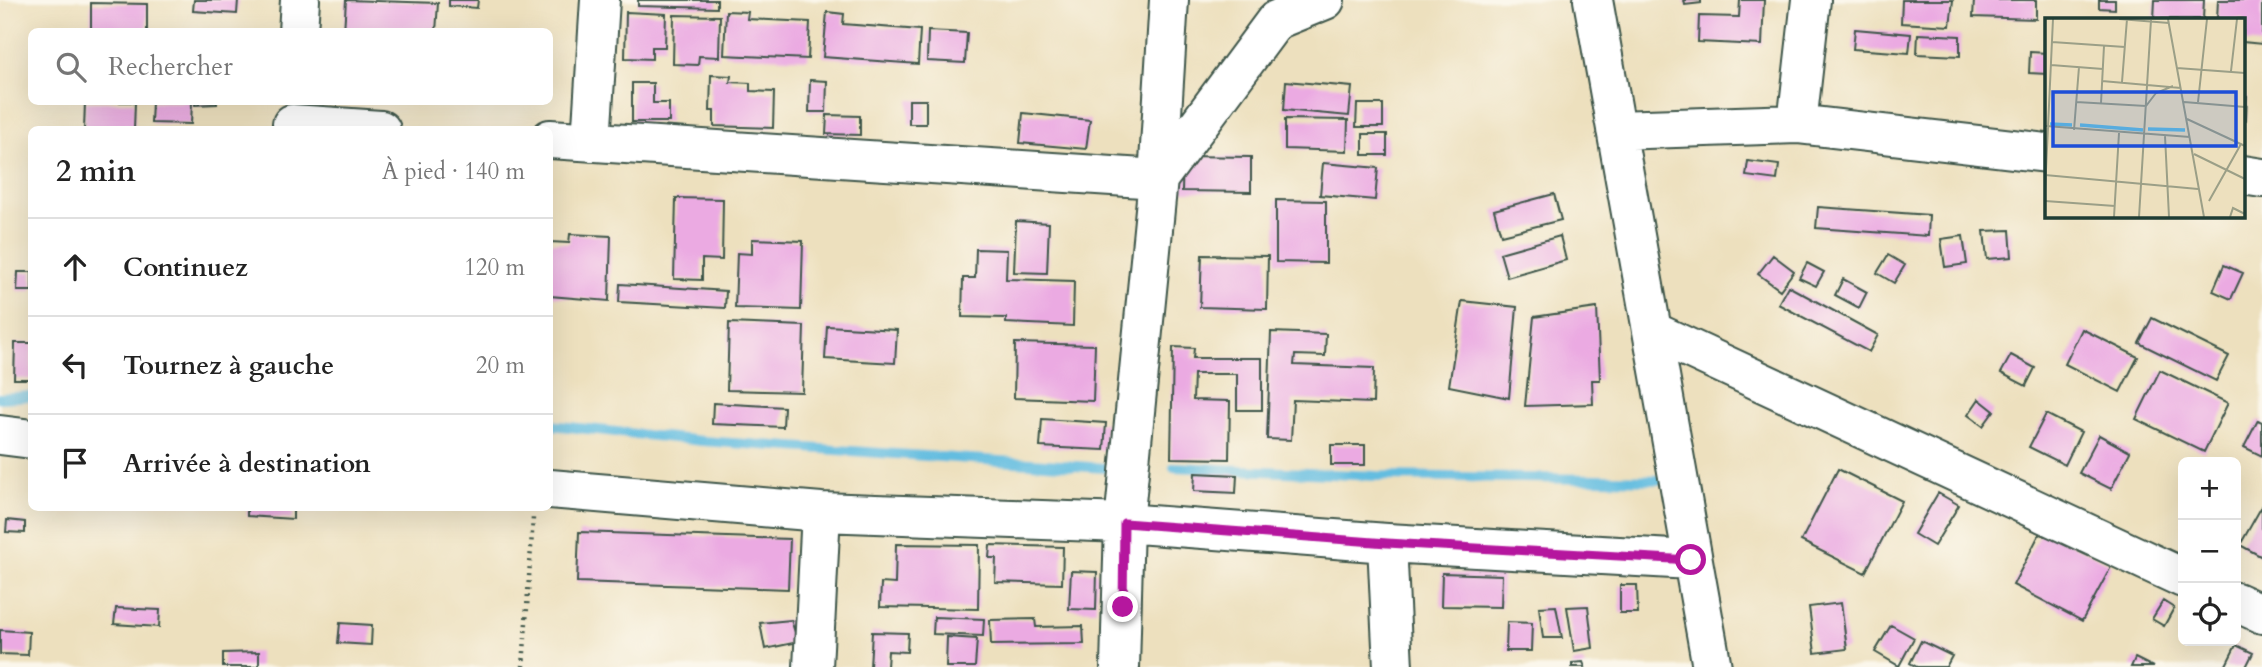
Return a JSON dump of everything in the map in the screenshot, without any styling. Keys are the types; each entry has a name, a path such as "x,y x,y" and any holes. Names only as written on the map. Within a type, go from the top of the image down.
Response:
{"street":[{"path":"298,28 300,0"},
{"path":"592,142 600,0"},
{"path":"1120,667 1124,523 1158,179 1169,0"},
{"path":"1158,179 1276,20 1325,0"},
{"path":"1593,0 1712,667"},
{"path":"1797,124 1811,0"},
{"path":"292,118 351,126"},
{"path":"1616,130 1797,124 2045,153"},
{"path":"553,139 1158,179"},
{"path":"2244,175 2262,178"},
{"path":"1652,331 2178,576"},
{"path":"0,435 28,438"},
{"path":"553,489 821,512 1124,523 1387,543 1691,560"},
{"path":"813,667 821,512"},
{"path":"1387,543 1393,667"},
{"path":"2241,604 2262,614"}],"path":[{"path":"523,667 534,511"}],"building":[{"path":"194,0 238,0 237,14 193,11"},
{"path":"346,0 438,3 436,28 344,28"},
{"path":"449,0 478,0 477,8 449,6"},
{"path":"638,0 717,0 717,8 638,6"},
{"path":"1684,0 1701,0 1701,3 1685,5"},
{"path":"1740,0 1764,0 1762,45 1698,42 1699,16 1739,17"},
{"path":"1902,0 1953,0 1950,26 1901,23"},
{"path":"1974,0 2036,0 2036,19 1973,17"},
{"path":"2099,0 2115,0 2115,9 2099,8"},
{"path":"2155,0 2204,0 2203,18 2154,18"},
{"path":"2218,0 2262,0 2262,44 2244,42 2244,18 2217,18"},
{"path":"91,3 147,4 147,28 91,28"},
{"path":"726,11 748,12 747,19 810,22 808,59 724,55"},
{"path":"626,12 666,14 665,47 652,47 652,59 625,58"},
{"path":"827,12 844,14 843,24 920,30 918,64 823,57"},
{"path":"674,15 720,16 719,57 699,56 698,65 673,64"},
{"path":"1855,29 1911,34 1909,53 1853,49"},
{"path":"928,31 967,33 965,63 927,61"},
{"path":"1918,34 1960,36 1960,56 1917,54"},
{"path":"2030,52 2045,53 2045,74 2029,73"},
{"path":"711,75 731,76 730,82 750,83 750,91 774,92 773,128 714,126 714,111 710,111"},
{"path":"810,80 827,81 826,112 809,112"},
{"path":"1286,81 1352,87 1349,116 1284,110"},
{"path":"632,83 653,83 653,103 669,103 669,122 632,122"},
{"path":"2244,96 2247,96 2244,120"},
{"path":"909,100 926,100 926,124 909,124"},
{"path":"1357,104 1383,104 1383,127 1356,127"},
{"path":"85,105 135,105 134,126 84,126"},
{"path":"152,105 192,105 191,124 151,123"},
{"path":"1023,113 1090,120 1086,149 1020,143"},
{"path":"827,115 860,116 860,135 826,134"},
{"path":"1285,119 1348,120 1347,151 1285,149"},
{"path":"1363,134 1387,134 1387,155 1363,155"},
{"path":"1183,156 1251,157 1251,192 1182,191"},
{"path":"1748,161 1779,165 1777,180 1746,176"},
{"path":"1323,163 1378,168 1375,200 1320,195"},
{"path":"1554,194 1561,220 1501,235 1494,210"},
{"path":"676,198 723,199 722,260 702,259 702,280 674,279"},
{"path":"1276,200 1326,201 1326,263 1276,262"},
{"path":"1818,207 1929,215 1928,236 1816,228"},
{"path":"1016,221 1049,223 1047,273 1014,272"},
{"path":"2010,230 2012,257 1987,259 1984,231"},
{"path":"570,234 611,236 609,301 553,296 553,242 569,243"},
{"path":"1560,236 1566,260 1507,277 1500,253"},
{"path":"1963,236 1967,264 1945,267 1941,239"},
{"path":"752,239 803,241 801,310 735,308 737,253 752,254"},
{"path":"976,249 1007,250 1006,279 1074,281 1073,326 1006,323 1006,318 962,317 963,278 975,278"},
{"path":"1202,255 1268,256 1267,309 1200,307"},
{"path":"1773,255 1794,271 1780,290 1758,274"},
{"path":"1888,255 1905,265 1894,283 1877,273"},
{"path":"1807,263 1824,272 1816,286 1799,278"},
{"path":"2224,265 2243,273 2231,299 2213,291"},
{"path":"18,272 28,272 28,291 17,291"},
{"path":"1843,279 1867,292 1859,308 1835,295"},
{"path":"620,284 726,291 725,308 619,302"},
{"path":"1788,286 1878,335 1869,352 1778,304"},
{"path":"1462,301 1517,307 1509,398 1449,386"},
{"path":"1597,308 1600,380 1592,380 1593,404 1525,406 1534,317"},
{"path":"2152,318 2229,356 2216,381 2139,343"},
{"path":"729,323 804,326 802,392 727,390"},
{"path":"827,326 897,330 895,363 825,359"},
{"path":"2082,329 2138,357 2120,392 2065,364"},
{"path":"1271,332 1326,334 1325,356 1295,355 1294,365 1374,368 1373,403 1293,400 1291,440 1267,439"},
{"path":"15,343 28,343 28,379 14,379"},
{"path":"1015,343 1095,345 1093,401 1014,398"},
{"path":"1173,347 1194,348 1193,358 1262,358 1262,410 1237,410 1237,374 1194,374 1193,400 1230,401 1229,459 1171,458"},
{"path":"2011,355 2035,368 2026,386 2001,373"},
{"path":"2160,370 2228,403 2204,452 2136,419"},
{"path":"1979,399 1994,411 1983,426 1968,415"},
{"path":"713,403 784,407 783,427 712,424"},
{"path":"2046,414 2081,432 2065,465 2029,447"},
{"path":"1042,419 1106,423 1104,450 1040,447"},
{"path":"2258,420 2262,422 2262,456 2244,447"},
{"path":"2099,435 2130,452 2111,489 2079,473"},
{"path":"1331,445 1365,445 1365,465 1331,465"},
{"path":"1838,469 1902,501 1865,573 1801,541"},
{"path":"1195,473 1237,475 1236,493 1194,491"},
{"path":"1938,493 1959,505 1934,546 1914,534"},
{"path":"2262,506 2262,557 2241,543"},
{"path":"247,511 293,511 293,519 247,516"},
{"path":"7,520 25,522 25,533 6,532"},
{"path":"2042,529 2112,565 2082,621 2013,585"},
{"path":"579,532 790,539 788,589 577,582"},
{"path":"896,544 979,545 978,609 880,607 881,583 895,584"},
{"path":"990,545 1063,547 1062,584 995,582 996,558 989,558"},
{"path":"1071,571 1097,572 1096,610 1069,609"},
{"path":"1442,573 1502,575 1501,607 1441,606"},
{"path":"1620,585 1637,585 1638,613 1620,613"},
{"path":"2163,601 2174,608 2164,626 2152,619"},
{"path":"1841,603 1847,649 1815,653 1809,607"},
{"path":"1556,606 1562,638 1543,638 1539,607"},
{"path":"1588,606 1593,648 1574,651 1567,607"},
{"path":"116,608 160,610 159,627 114,624"},
{"path":"934,617 984,619 983,636 933,634"},
{"path":"1035,619 1036,627 1083,626 1084,644 991,645 990,620"},
{"path":"791,620 798,642 765,649 760,623"},
{"path":"1507,622 1532,623 1531,651 1506,651"},
{"path":"340,623 372,625 371,645 338,643"},
{"path":"1891,625 1914,638 1899,666 1875,652"},
{"path":"0,630 29,632 28,655 0,654"},
{"path":"872,632 908,633 907,652 888,651 887,667 870,667"},
{"path":"947,637 977,639 975,667 946,667"},
{"path":"1921,641 1952,656 1946,667 1917,667 1910,663"},
{"path":"2236,646 2253,653 2246,667 2225,667"},
{"path":"259,652 259,667 223,667 223,653"},
{"path":"2135,658 2153,667 2131,667"},
{"path":"1583,662 1585,667 1572,667 1572,663"}],"waterway":[{"path":"0,398 28,396"},
{"path":"553,425 702,441 1120,469"},
{"path":"1174,467 1376,476 1671,480"}],"route":[{"path":"1123,607 1124,523 1387,543 1691,560"}]}
